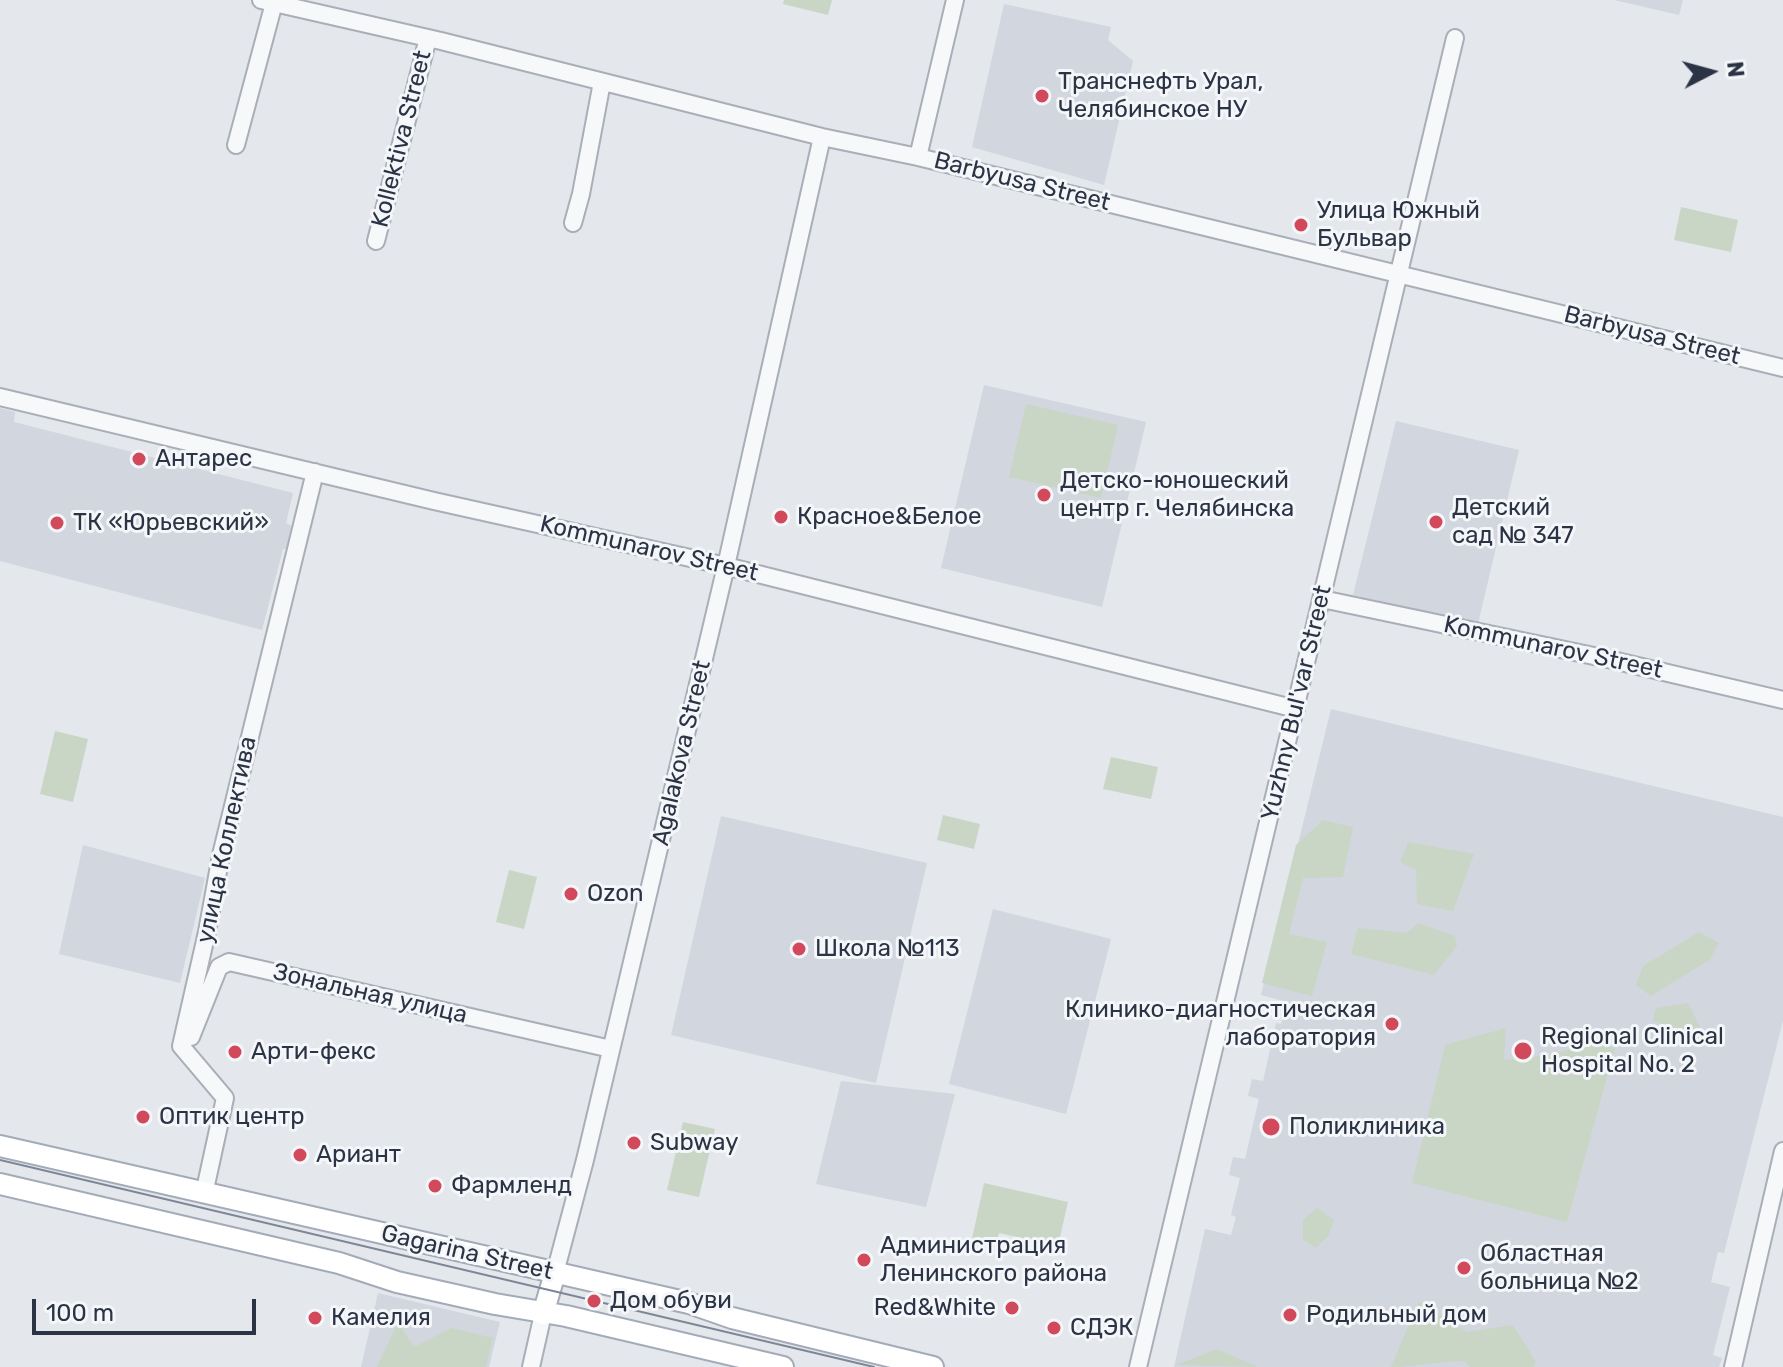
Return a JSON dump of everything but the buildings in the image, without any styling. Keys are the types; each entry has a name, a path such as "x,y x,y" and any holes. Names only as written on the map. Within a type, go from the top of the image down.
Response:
{"main road":[{"name":"Gagarina Street","path":"0,1146 689,1303 732,1318 933,1367"},
{"name":"Gagarina Street","path":"0,1184 339,1263 397,1282 543,1314 566,1316 783,1367"},
{"name":"Agalakova Street","path":"543,1314 555,1273"}],"street":[{"path":"918,157 955,0"},
{"path":"236,145 267,1"},
{"name":"Barbyusa Street","path":"267,1 1783,368"},
{"name":"Kollektiva Street","path":"376,241 428,38"},
{"name":"Yuzhny Bul'var Street","path":"1138,1367 1455,38"},
{"path":"573,223 602,82"},
{"name":"Agalakova Street","path":"555,1273 726,566 822,137"},
{"name":"Kommunarov Street","path":"0,397 726,566 1296,709"},
{"name":"улица Коллектива","path":"185,1052 181,1046 221,855 315,472"},
{"name":"Kommunarov Street","path":"1322,599 1608,659 1783,700"},
{"name":"Зональная улица","path":"185,1052 219,967 229,962 611,1049"},
{"path":"185,1052 225,1098 204,1194"},
{"path":"1733,1367 1783,1151"},
{"name":"Agalakova Street","path":"531,1367 543,1314"}],"shaded area":[{"path":"1614,0 1683,0 1679,15"},
{"path":"1004,4 1111,27 1108,40 1133,61 1104,185 972,147"},
{"name":"Детско-юношеский центр г. Челябинска","path":"984,385 1146,422 1102,607 941,568"},
{"path":"0,408 15,412 14,422 293,493 286,523 292,526 262,630 0,561"},
{"name":"Детский сад № 347","path":"1396,421 1519,450 1478,624 1353,595"},
{"name":"Regional Clinical Hospital No. 2","path":"1331,709 1783,817 1783,1021 1724,1253 1718,1252 1711,1282 1730,1287 1713,1355 1722,1358 1719,1367 1174,1367 1205,1229 1231,1235 1236,1217 1231,1215 1240,1178 1229,1175 1233,1157 1245,1159 1259,1099 1248,1096 1252,1079 1263,1081 1276,1023 1281,1024 1287,1002 1261,995"},
{"name":"Школа №113","path":"721,816 927,863 876,1083 671,1035"},
{"path":"83,845 205,878 180,983 59,954"},
{"path":"993,909 1111,939 1066,1114 949,1084"},
{"path":"841,1081 955,1094 926,1207 816,1184"},
{"path":"378,1293 500,1322 489,1367 361,1367"}],"green space":[{"path":"784,0 832,0 828,15 783,4"},
{"path":"1681,207 1738,220 1731,252 1674,240"},
{"path":"1026,404 1118,425 1101,498 1009,477"},
{"path":"55,731 88,739 73,802 40,794"},
{"path":"1111,757 1158,767 1151,799 1103,789"},
{"path":"943,815 980,824 974,849 937,840"},
{"path":"1323,820 1353,827 1343,877 1303,878 1289,934 1327,942 1312,996 1262,983 1296,845"},
{"path":"1408,842 1474,854 1453,911 1417,904 1416,870 1400,862"},
{"path":"509,870 537,877 524,929 496,922"},
{"path":"1418,923 1455,936 1457,946 1434,975 1351,954 1358,928 1407,933"},
{"path":"1699,932 1719,943 1709,960 1651,996 1636,985 1643,966"},
{"path":"1688,1003 1704,1035 1703,1041 1653,1021 1656,1008"},
{"path":"1506,1028 1504,1060 1542,1056 1599,1042 1615,1048 1567,1222 1412,1183 1445,1045"},
{"path":"683,1122 715,1129 699,1197 667,1190"},
{"path":"984,1183 1068,1202 1058,1246 999,1233 996,1244 972,1239"},
{"path":"1317,1208 1334,1220 1328,1236 1316,1248 1303,1240 1303,1220"},
{"path":"1419,1301 1467,1332 1513,1325 1536,1362 1534,1367 1470,1367 1464,1361 1391,1367"},
{"path":"398,1322 414,1347 451,1328 493,1338 486,1367 377,1367"},
{"path":"1217,1349 1258,1367 1177,1365"}],"tram line":[{"path":"0,1160 874,1367"}],"place":[{"name":"Транснефть Урал, Челябинское НУ","path":"1042,96"},
{"name":"Улица Южный Бульвар","path":"1301,225"},
{"name":"Антарес","path":"139,459"},
{"name":"Детско-юношеский центр г. Челябинска","path":"1044,495"},
{"name":"Красное&Белое","path":"781,517"},
{"name":"Детский сад № 347","path":"1436,522"},
{"name":"ТК «Юрьевский»","path":"57,523"},
{"name":"Ozon","path":"571,894"},
{"name":"Школа №113","path":"799,949"},
{"name":"Клинико-диагностическая лаборатория","path":"1392,1024"},
{"name":"Regional Clinical Hospital No. 2","path":"1523,1051"},
{"name":"Арти-фекс","path":"235,1052"},
{"name":"Оптик центр","path":"143,1117"},
{"name":"Поликлиника","path":"1271,1127"},
{"name":"Subway","path":"634,1143"},
{"name":"Ариант","path":"300,1155"},
{"name":"Фармленд","path":"435,1186"},
{"name":"Администрация Ленинского района","path":"864,1260"},
{"name":"Областная больница №2","path":"1464,1268"},
{"name":"Дом обуви","path":"594,1301"},
{"name":"Red&White","path":"1012,1308"},
{"name":"Родильный дом","path":"1290,1315"},
{"name":"Камелия","path":"315,1318"},
{"name":"СДЭК","path":"1054,1328"}]}
